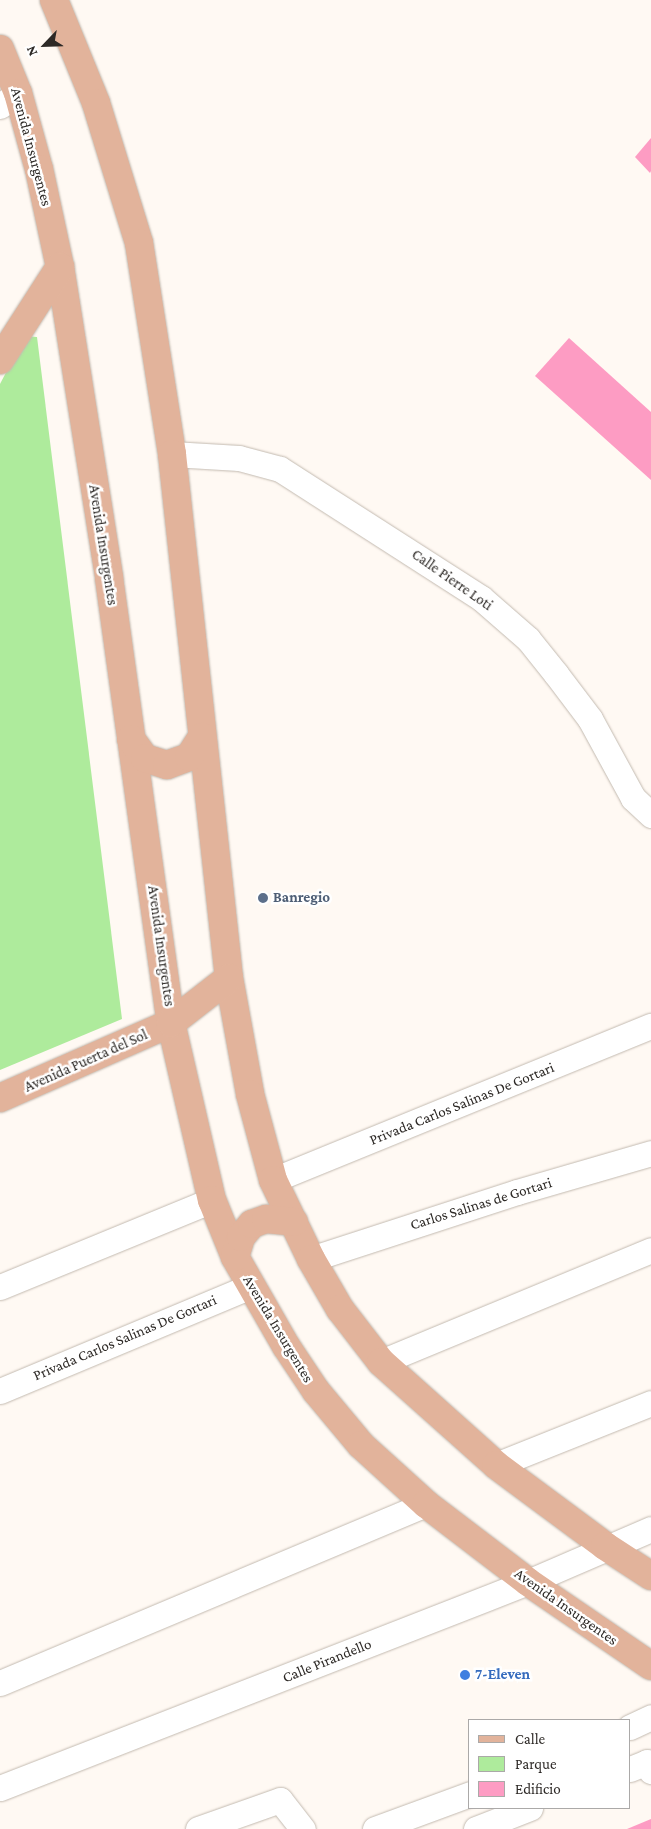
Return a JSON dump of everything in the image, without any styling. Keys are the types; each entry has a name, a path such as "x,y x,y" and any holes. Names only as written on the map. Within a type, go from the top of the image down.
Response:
{"main road":[{"path":"54,0 96,102 139,243 172,454 229,978 250,1094 273,1180 311,1259 340,1309 381,1362 496,1465 605,1546 651,1576"},
{"name":"Avenida Insurgentes","path":"0,49 9,100 40,169 60,268 132,739 171,1023 212,1200 235,1257 251,1286 316,1391 361,1444 426,1504 528,1582 651,1666"},
{"path":"0,360 60,268"},
{"path":"132,739 145,758 167,765 189,757 202,737"},
{"name":"Avenida Puerta del Sol","path":"0,1098 171,1023 229,978"},
{"path":"235,1257 240,1236 252,1224 266,1219 294,1222"}],"street":[{"name":"Calle Pierre Loti","path":"172,454 239,458 280,470 481,598 528,639 556,674 590,719 633,798 651,815"},
{"name":"Privada Carlos Salinas De Gortari","path":"273,1180 651,1026"},
{"name":"Carlos Salinas de Gortari","path":"311,1259 517,1192 651,1153"},
{"path":"0,1287 212,1200"},
{"path":"381,1362 651,1250"},
{"name":"Privada Carlos Salinas De Gortari","path":"0,1391 251,1286"},
{"path":"496,1465 651,1404"},
{"path":"0,1683 426,1504"},
{"name":"Calle Pirandello","path":"0,1788 528,1582 605,1546 651,1529"},
{"path":"631,1727 651,1717"},
{"path":"631,1768 647,1762 651,1771"},
{"path":"375,1829 468,1795"},
{"path":"198,1829 280,1800 303,1829"},
{"path":"476,1829 527,1809"}],"green space":[{"path":"25,336 37,337 122,1019 0,1070 0,384"}],"building":[{"path":"651,138 651,171 650,173 635,157"},
{"path":"569,338 651,412 651,480 535,376"},
{"path":"651,1819 651,1829 627,1829"}],"place":[{"name":"Banregio","path":"263,898"},
{"name":"7-Eleven","path":"465,1675"}]}
